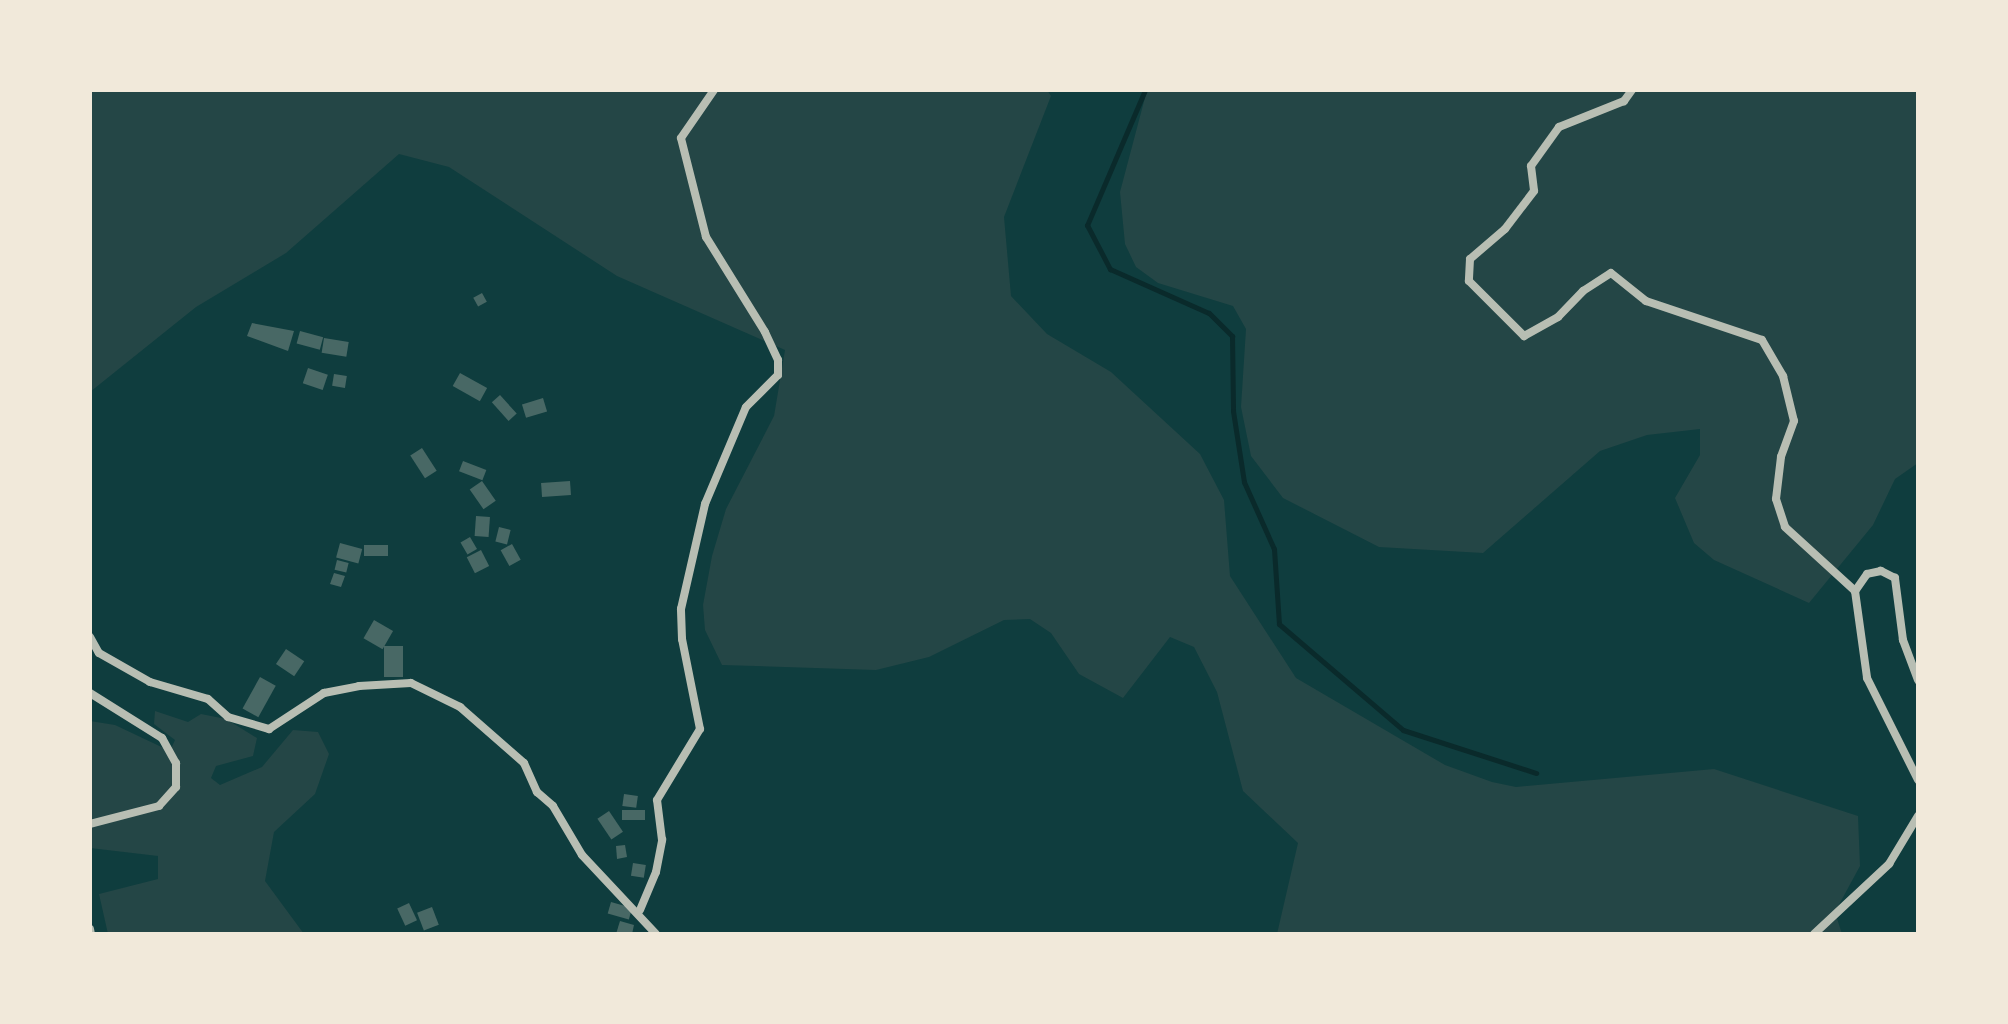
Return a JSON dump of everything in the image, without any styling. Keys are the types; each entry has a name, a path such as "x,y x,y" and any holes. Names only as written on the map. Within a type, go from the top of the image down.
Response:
{"street":[{"path":"640,910 656,872 662,840 657,800 700,729 682,639 681,609 705,504 746,407 778,375 778,360 765,332 706,237 681,138 714,90"},
{"path":"1632,90 1624,101 1559,127 1531,166 1534,191 1505,229 1470,259 1469,281 1524,336 1558,317 1583,291 1611,273 1646,301 1762,340 1783,376 1794,421 1781,457 1776,499 1785,527 1855,591 1867,678 1918,780"},
{"path":"1855,591 1867,574 1881,571 1895,578 1903,640 1918,680"},
{"path":"90,637 99,653 150,682 208,699 228,717 269,729 324,693 359,686 411,683 460,707 524,763 537,792 553,806 582,855 640,910 656,934"},
{"path":"90,693 162,738 176,763 176,787 159,806 90,824"},
{"path":"1814,934 1889,864 1918,816"}],"shaded area":[{"path":"90,90 1047,90 1051,96 1004,217 1011,296 1047,334 1111,372 1200,454 1224,500 1230,576 1296,678 1445,765 1492,782 1516,787 1714,769 1858,816 1860,866 1835,912 1842,934 1277,934 1298,843 1243,791 1217,692 1194,647 1170,637 1123,698 1079,674 1051,633 1030,619 1004,620 929,657 876,670 722,665 705,630 703,605 712,556 726,509 774,416 785,350 617,276 449,167 399,154 286,253 196,307 90,392"},
{"path":"1147,90 1918,90 1918,463 1895,479 1873,525 1809,603 1714,560 1694,543 1675,498 1700,455 1700,429 1647,435 1600,451 1483,553 1379,547 1283,498 1251,456 1241,407 1246,329 1233,306 1158,283 1136,267 1125,244 1120,192"},
{"path":"155,711 188,722 201,714 226,719 257,738 253,756 216,766 211,778 220,785 262,767 293,730 318,732 329,754 315,794 274,832 265,881 304,934 108,934 99,894 158,879 158,856 90,848 90,721 115,725 170,751 175,740 154,724"}],"building":[{"path":"482,293 487,302 478,307 473,298"},
{"path":"252,323 294,331 288,351 247,336"},
{"path":"300,331 323,337 320,350 297,344"},
{"path":"324,338 349,342 346,357 322,353"},
{"path":"308,368 328,375 323,390 303,383"},
{"path":"460,373 487,388 480,401 453,386"},
{"path":"334,374 347,376 345,388 332,386"},
{"path":"500,395 517,414 509,421 492,402"},
{"path":"543,398 547,411 526,418 522,404"},
{"path":"422,448 437,471 425,478 410,456"},
{"path":"463,461 486,470 482,480 459,471"},
{"path":"482,481 496,501 483,509 470,490"},
{"path":"570,481 571,495 542,497 541,483"},
{"path":"476,516 490,517 489,537 475,536"},
{"path":"499,527 511,530 507,544 495,542"},
{"path":"470,537 477,549 467,555 460,542"},
{"path":"340,543 362,549 358,563 336,557"},
{"path":"512,544 521,560 509,566 501,550"},
{"path":"364,545 388,545 388,556 364,556"},
{"path":"481,550 489,566 475,573 467,557"},
{"path":"337,560 349,563 346,573 335,570"},
{"path":"334,573 345,576 341,587 330,584"},
{"path":"374,620 393,631 383,649 364,638"},
{"path":"384,646 403,646 403,677 384,677"},
{"path":"286,649 304,661 294,676 276,664"},
{"path":"260,677 276,686 258,717 243,708"},
{"path":"624,794 638,796 636,808 622,806"},
{"path":"622,810 645,810 645,820 622,820"},
{"path":"609,811 623,832 611,840 597,819"},
{"path":"625,845 627,857 617,859 616,846"},
{"path":"633,863 646,865 644,878 631,876"},
{"path":"611,902 632,908 629,920 608,914"},
{"path":"409,903 417,920 405,926 397,908"},
{"path":"432,907 439,925 424,930 417,913"},
{"path":"620,921 634,925 632,934 616,934"}],"waterway":[{"path":"1145,90 1087,225 1110,269 1209,313 1232,336 1233,411 1244,482 1274,549 1279,624 1403,730 1536,773"}]}
